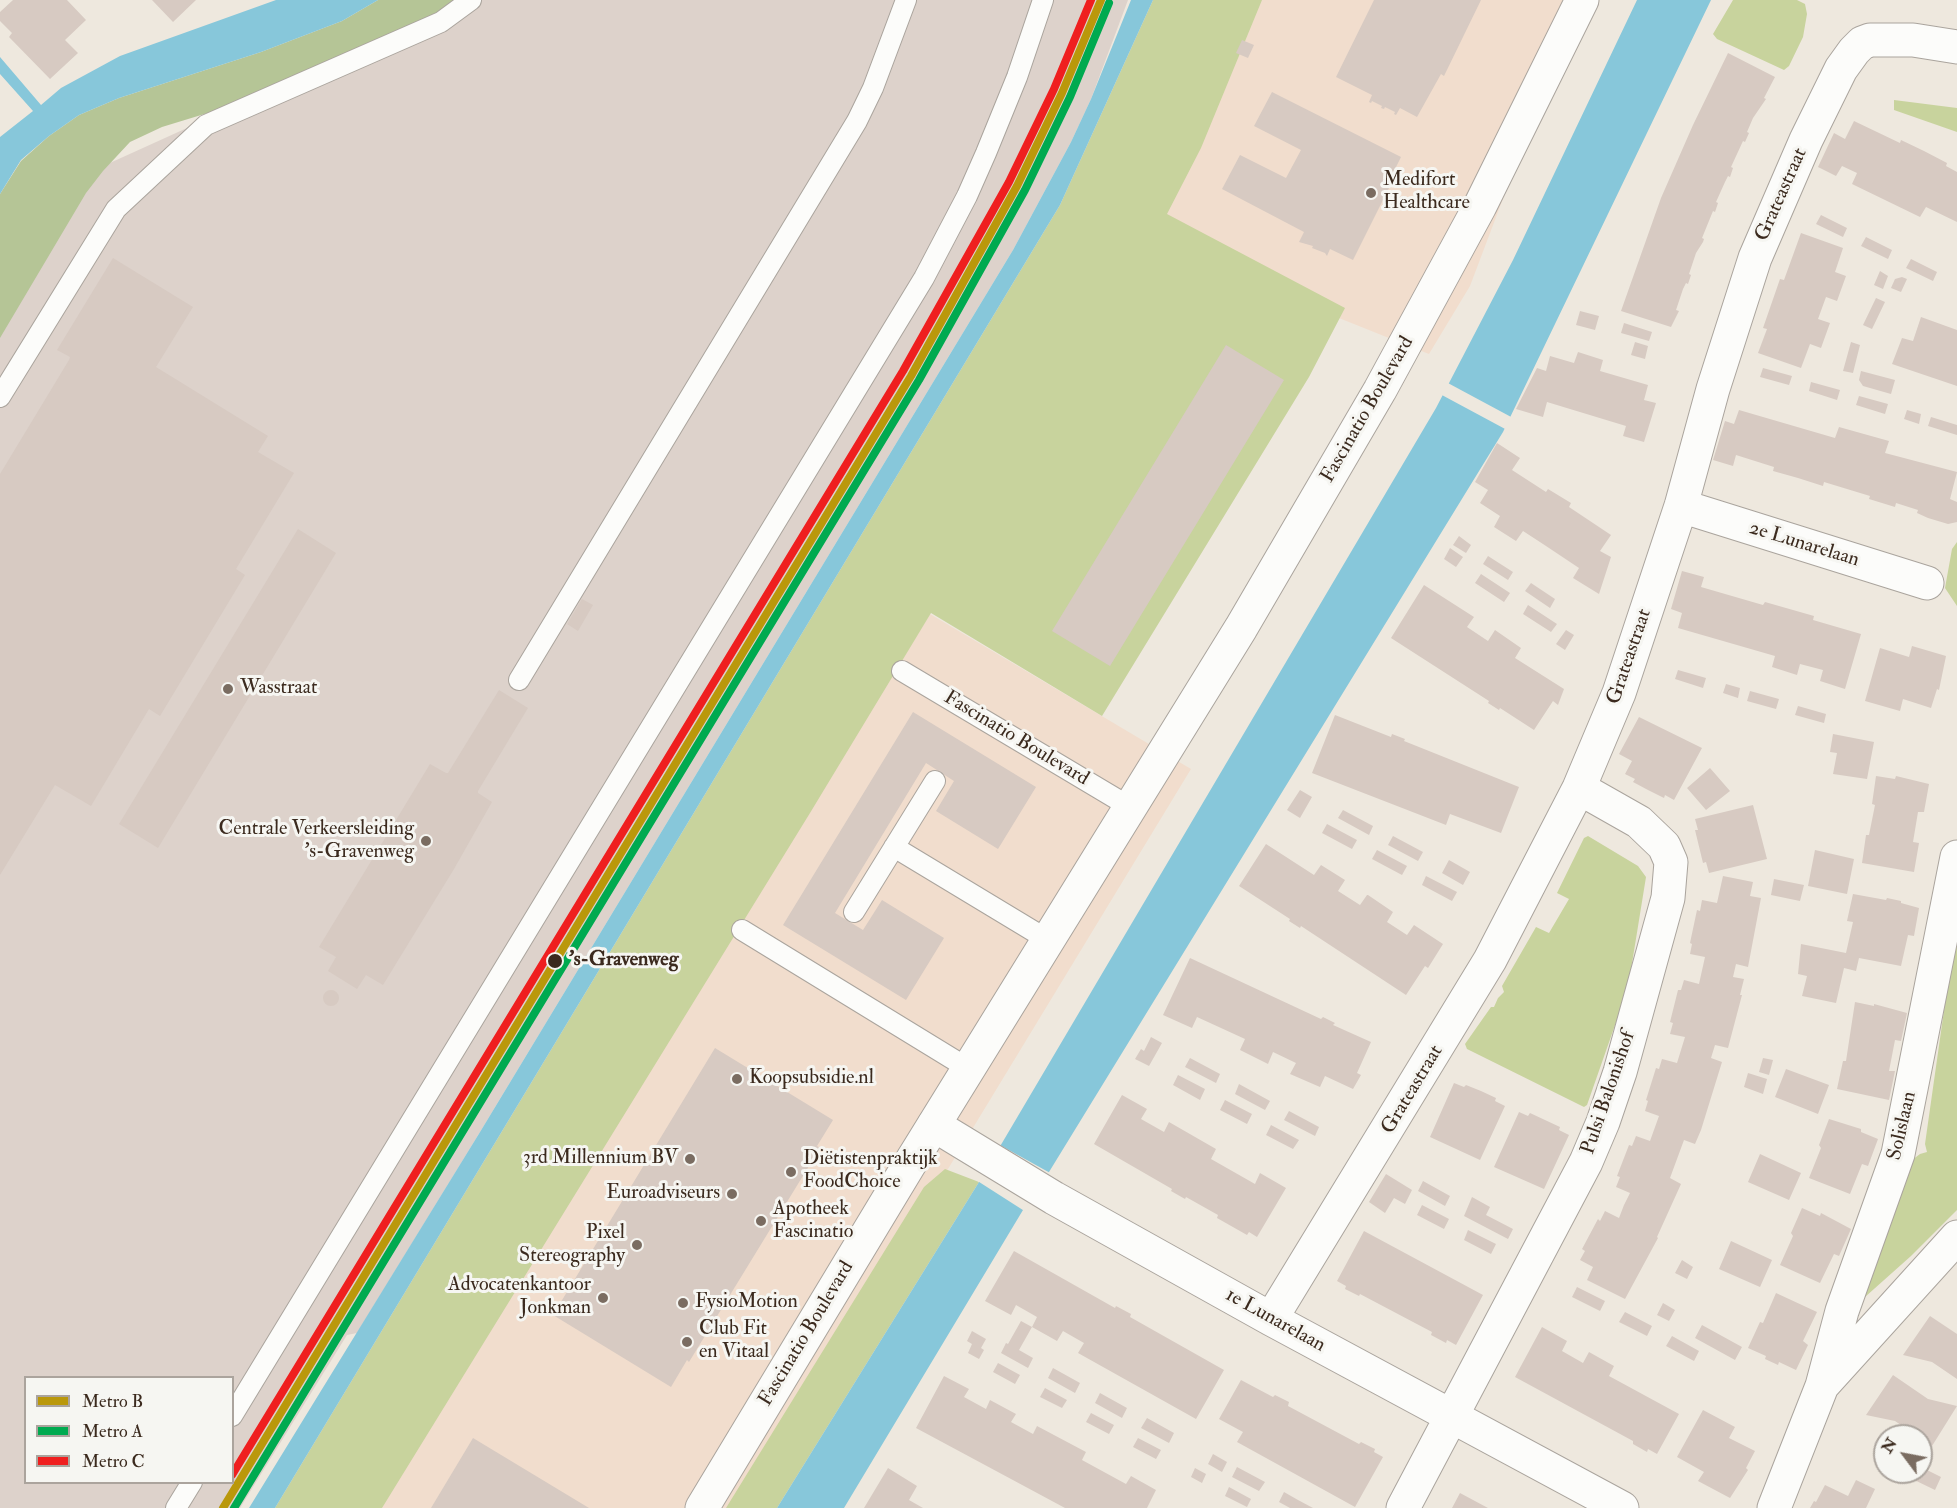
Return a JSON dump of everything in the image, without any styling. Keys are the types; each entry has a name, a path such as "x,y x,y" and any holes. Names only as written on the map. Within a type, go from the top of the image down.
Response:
{"street":[{"name":"Fascinatio Boulevard","path":"702,1508 934,1125 1241,627 1402,352 1480,206 1582,0"},
{"name":"Grateastraat","path":"1271,1319 1490,960 1579,788 1619,693 1681,506 1713,389 1755,258 1806,140 1847,59 1862,43 1879,39 1913,40 1957,47"},
{"name":"2e Lunarelaan","path":"1681,506 1927,583"},
{"name":"Pulsi Balonishof","path":"1403,1508 1567,1201 1603,1122 1620,1072 1668,898 1671,862 1664,846 1639,822 1579,788"},
{"name":"Solislaan","path":"1774,1508 1821,1386 1842,1311 1898,1154 1957,857"},
{"name":"1e Lunarelaan","path":"934,1125 1054,1198 1271,1319 1622,1508"},
{"name":"Solislaan","path":"1821,1386 1957,1237"}],"lane":[{"path":"0,397 116,209 206,125 441,22 471,0"},
{"path":"519,680 857,121 873,88 906,0"},
{"path":"234,1413 924,278 967,196 986,153 1017,77 1043,0"},
{"name":"Fascinatio Boulevard","path":"902,670 1130,807"},
{"path":"854,912 934,781"},
{"path":"894,847 1048,940"},
{"path":"742,930 969,1068"},
{"path":"176,1508 191,1484"}],"shaded area":[{"path":"469,0 1128,0 1091,99 1071,142 1013,250 357,1333 347,1335 240,1508 0,1508 0,308 79,177"},
{"path":"1240,0 1578,0 1470,286 1429,354 1136,237"},
{"path":"930,614 1191,769 742,1508 377,1508"}],"green space":[{"path":"378,0 466,0 381,47 224,108 162,127 130,142 86,193 0,338 0,194 21,161 49,136 79,115 119,98 261,52 342,21"},
{"path":"1153,0 1262,0 1201,148 1167,214 1345,308 1309,377 1102,716 931,613 382,1508 275,1508 1060,205"},
{"path":"1733,0 1797,0 1805,4 1807,14 1803,37 1789,66 1784,70 1717,39 1713,34"},
{"path":"1894,100 1957,108 1957,132 1894,110"},
{"path":"1957,542 1957,606 1945,588 1952,549"},
{"path":"1588,836 1638,866 1646,877 1628,988 1587,1105 1584,1107 1467,1049 1465,1044 1504,992 1502,986 1536,927 1549,933 1569,899 1557,893 1584,838"},
{"path":"1957,919 1957,1210 1911,1256 1865,1297 1860,1298 1912,1160 1927,1152 1925,1144"},
{"path":"945,1169 979,1182 777,1508 726,1508 924,1187"}],"water":[{"path":"276,0 378,0 342,21 261,52 119,98 79,115 21,160 0,194 0,137 33,111 0,74 0,57 41,105 61,88 120,56"},
{"path":"1131,0 1153,0 1060,205 275,1508 249,1508 480,1132 1013,250 1071,142"},
{"path":"1637,0 1711,0 1503,432 1049,1172 1023,1210 844,1508 777,1508 979,1182 1436,408 1513,260"}],"pier":[{"path":"1446,382 1513,418 1507,430 1440,394"},
{"path":"998,1144 1052,1174 1026,1212 976,1180"}],"building":[{"path":"13,0 67,0 86,20 65,40 78,53 50,79 9,37 12,33 0,21 0,12"},
{"path":"152,0 196,0 173,22"},
{"path":"1374,0 1481,0 1444,76 1441,74 1417,117 1400,108 1396,115 1395,112 1385,107 1381,108 1382,106 1372,101 1369,102 1372,95 1336,77"},
{"path":"1242,40 1254,45 1248,58 1236,53"},
{"path":"1728,53 1775,77 1764,98 1766,99 1753,118 1745,142 1743,141 1731,167 1733,168 1730,177 1728,176 1716,202 1718,203 1715,212 1713,211 1702,238 1703,242 1696,253 1688,284 1686,283 1683,289 1676,310 1679,311 1671,327 1621,311 1661,198"},
{"path":"1272,92 1401,157 1395,169 1398,170 1353,260 1330,249 1327,256 1312,248 1313,246 1299,242 1304,232 1222,189 1240,155 1286,178 1301,150 1254,126"},
{"path":"1854,121 1900,143 1901,140 1924,151 1947,163 1946,166 1957,172 1957,222 1926,207 1920,217 1852,184 1857,173 1842,166 1836,176 1818,167 1834,133 1845,139"},
{"path":"1821,215 1847,228 1843,237 1816,224"},
{"path":"1801,233 1843,248 1835,272 1846,276 1837,301 1826,297 1818,319 1830,323 1821,348 1810,344 1801,368 1758,353 1767,329 1763,328 1780,279 1784,280"},
{"path":"1866,237 1892,250 1888,259 1861,246"},
{"path":"113,258 193,307 156,367 268,436 258,452 294,473 236,569 245,575 160,716 149,709 91,806 55,785 0,875 0,474 69,360 70,357 57,350"},
{"path":"1911,259 1937,272 1933,281 1906,268"},
{"path":"1880,271 1888,276 1883,289 1874,285"},
{"path":"1902,277 1907,279 1901,292 1891,288 1895,279"},
{"path":"1876,298 1885,302 1872,329 1863,325"},
{"path":"1580,311 1599,316 1595,330 1576,325"},
{"path":"1921,317 1957,330 1957,386 1892,364 1902,338 1913,341"},
{"path":"1624,323 1652,332 1649,341 1621,333"},
{"path":"1635,342 1648,346 1645,359 1631,355"},
{"path":"1851,342 1860,345 1853,373 1843,371"},
{"path":"1226,345 1284,380 1110,666 1052,631"},
{"path":"1578,352 1603,360 1600,371 1648,385 1644,400 1656,403 1644,442 1623,436 1626,426 1547,402 1543,417 1516,409 1537,368 1546,371 1550,356 1574,363"},
{"path":"1763,368 1792,376 1789,385 1760,377"},
{"path":"1861,371 1895,380 1891,394 1863,386 1859,380"},
{"path":"1811,382 1840,390 1837,400 1809,391"},
{"path":"1859,396 1888,404 1885,414 1856,405"},
{"path":"1739,410 1835,438 1839,427 1889,441 1885,453 1957,472 1950,499 1957,502 1957,522 1948,524 1928,518 1917,513 1918,510 1896,503 1895,507 1869,499 1870,496 1824,482 1823,486 1773,471 1774,467 1736,455 1733,466 1713,460 1725,421 1734,424"},
{"path":"1907,410 1921,414 1919,424 1904,419"},
{"path":"1931,417 1957,425 1957,435 1928,426"},
{"path":"1497,443 1520,458 1512,470 1546,492 1548,489 1571,503 1569,507 1611,535 1600,551 1611,557 1599,594 1573,578 1579,568 1523,531 1516,541 1494,527 1500,516 1480,503 1488,490 1475,482"},
{"name":"Wasstraat","path":"298,529 336,553 158,848 119,824"},
{"path":"1459,536 1471,545 1466,553 1453,545"},
{"path":"1450,548 1463,557 1456,567 1444,559"},
{"path":"1488,556 1513,572 1508,580 1483,564"},
{"path":"1682,571 1704,577 1701,587 1763,605 1765,602 1814,616 1813,620 1861,634 1845,689 1820,681 1823,670 1800,664 1797,675 1772,667 1775,656 1678,628 1682,613 1671,609"},
{"path":"1481,574 1510,593 1504,602 1475,583"},
{"path":"1531,583 1555,599 1550,608 1525,591"},
{"path":"1424,585 1474,617 1467,627 1488,641 1495,630 1521,648 1515,658 1564,689 1558,705 1553,701 1534,730 1488,703 1489,701 1391,638"},
{"path":"582,599 593,605 578,631 567,624"},
{"path":"1528,605 1557,624 1551,632 1523,614"},
{"path":"1566,630 1574,635 1565,650 1556,644"},
{"path":"1912,646 1946,656 1939,690 1937,689 1931,708 1903,699 1900,711 1865,701 1880,648 1909,657"},
{"path":"1678,670 1706,678 1703,688 1675,679"},
{"path":"1726,684 1740,688 1738,698 1723,693"},
{"name":"Centrale Verkeersleiding 's-Gravenweg","path":"499,690 528,708 478,791 492,802 383,985 366,975 357,989 328,971 336,957 319,947 430,764 448,773"},
{"path":"1750,691 1779,699 1776,709 1747,701"},
{"path":"1798,706 1826,714 1824,723 1795,715"},
{"path":"913,712 1036,787 998,849 936,811 954,781 926,763 835,913 863,930 882,900 944,938 906,1000 783,925"},
{"path":"1335,715 1391,737 1392,734 1405,739 1404,741 1519,787 1501,833 1450,814 1446,825 1312,773"},
{"path":"1639,717 1702,748 1674,800 1648,790 1633,782 1635,779 1625,774 1632,761 1619,754"},
{"path":"1833,734 1874,742 1867,779 1833,774 1837,753 1830,752"},
{"path":"1710,768 1730,791 1706,810 1687,788"},
{"path":"1876,776 1895,779 1896,776 1929,784 1924,812 1918,812 1913,842 1919,843 1914,872 1862,863 1866,835 1869,835 1875,805 1872,804"},
{"path":"1300,790 1312,797 1300,818 1287,810"},
{"path":"1753,805 1767,859 1709,873 1706,862 1703,863 1695,830 1698,830 1695,819"},
{"path":"1343,810 1373,826 1369,835 1338,818"},
{"path":"1327,824 1357,840 1352,849 1322,833"},
{"path":"1393,836 1423,852 1418,861 1388,845"},
{"path":"1266,844 1314,875 1321,865 1345,880 1338,891 1360,905 1368,895 1393,912 1387,922 1407,935 1414,925 1443,944 1428,968 1425,966 1406,995 1301,926 1300,928 1289,921 1290,919 1239,886"},
{"path":"1377,850 1407,866 1402,875 1372,859"},
{"path":"1815,850 1854,859 1847,894 1808,886"},
{"path":"1449,860 1470,872 1463,885 1442,873"},
{"path":"1426,876 1457,892 1452,901 1422,885"},
{"path":"1723,876 1753,882 1750,896 1761,898 1748,967 1736,964 1733,977 1744,979 1740,995 1742,995 1728,1048 1715,1045 1711,1058 1722,1062 1701,1130 1695,1144 1684,1140 1670,1178 1681,1184 1658,1238 1625,1299 1587,1280 1593,1267 1580,1260 1585,1251 1582,1249 1598,1219 1600,1221 1605,1211 1619,1218 1630,1193 1616,1187 1620,1177 1617,1176 1629,1145 1632,1146 1636,1136 1650,1141 1659,1116 1645,1111 1656,1068 1659,1069 1662,1059 1677,1063 1685,1037 1670,1034 1673,1023 1670,1022 1678,990 1681,990 1684,980 1699,984 1705,957 1690,954 1697,910 1700,911 1702,900 1717,903"},
{"path":"1774,879 1804,885 1800,901 1771,895"},
{"path":"1853,894 1886,900 1887,898 1919,908 1914,936 1908,935 1901,966 1859,958 1856,971 1844,968 1836,1003 1802,996 1807,976 1798,974 1801,944 1846,953 1853,922 1847,921"},
{"path":"1190,958 1321,1019 1323,1017 1335,1023 1333,1025 1371,1042 1357,1073 1361,1075 1353,1089 1325,1076 1320,1087 1290,1074 1296,1063 1273,1052 1268,1064 1240,1050 1245,1039 1197,1017 1192,1028 1163,1015"},
{"path":"328,990 334,990 339,998 337,1004 328,1006 323,1001 323,995"},
{"path":"1855,1002 1874,1006 1874,1004 1907,1013 1901,1041 1895,1040 1889,1071 1895,1071 1889,1100 1837,1089 1843,1061 1846,1061"},
{"path":"1151,1037 1162,1043 1149,1066 1135,1059 1141,1049 1144,1051"},
{"path":"715,1048 833,1120 817,1146 820,1148 689,1362 687,1360 671,1387 553,1315"},
{"path":"1190,1058 1220,1074 1216,1083 1185,1067"},
{"path":"1763,1058 1773,1060 1769,1075 1759,1072"},
{"path":"1786,1069 1829,1085 1818,1114 1775,1097"},
{"path":"1748,1073 1767,1079 1763,1094 1744,1087"},
{"path":"1178,1075 1205,1089 1200,1100 1173,1085"},
{"path":"1454,1083 1481,1091 1496,1098 1495,1101 1505,1106 1480,1160 1430,1137"},
{"path":"1239,1084 1270,1101 1265,1110 1235,1094"},
{"path":"1122,1095 1147,1109 1141,1119 1164,1132 1169,1122 1216,1149 1211,1159 1255,1184 1260,1173 1286,1188 1257,1237 1249,1232 1247,1235 1217,1218 1218,1215 1171,1191 1172,1189 1094,1144"},
{"path":"1225,1100 1252,1114 1247,1124 1220,1110"},
{"path":"1289,1111 1319,1127 1315,1136 1284,1120"},
{"path":"1519,1112 1528,1116 1530,1113 1560,1127 1559,1130 1569,1135 1544,1189 1494,1167"},
{"path":"1829,1119 1861,1129 1861,1132 1878,1139 1868,1166 1862,1164 1850,1194 1809,1178"},
{"path":"1271,1125 1299,1140 1293,1149 1266,1135"},
{"path":"1760,1154 1801,1173 1789,1200 1748,1182"},
{"path":"1386,1174 1412,1190 1405,1204 1394,1198 1385,1213 1369,1202"},
{"path":"1423,1181 1450,1196 1445,1206 1418,1191"},
{"path":"1472,1197 1490,1207 1486,1215 1513,1229 1508,1239 1464,1216"},
{"path":"1422,1205 1449,1219 1444,1229 1417,1215"},
{"path":"1802,1208 1820,1216 1821,1213 1851,1229 1839,1256 1834,1254 1820,1283 1780,1265"},
{"path":"1468,1230 1496,1244 1491,1254 1464,1240"},
{"path":"1364,1231 1483,1295 1456,1345 1447,1340 1446,1343 1431,1335 1432,1332 1360,1294 1359,1296 1345,1289 1346,1286 1337,1281"},
{"path":"1731,1241 1772,1260 1760,1287 1719,1269"},
{"path":"1014,1251 1115,1308 1116,1306 1131,1314 1130,1317 1224,1370 1196,1419 1078,1353 1084,1343 1063,1331 1057,1341 1032,1327 1037,1317 1016,1305 1011,1315 985,1301"},
{"path":"1682,1260 1693,1267 1687,1279 1675,1273"},
{"path":"1577,1287 1605,1301 1600,1311 1572,1297"},
{"path":"1776,1293 1817,1312 1803,1341 1808,1345 1796,1370 1779,1362 1778,1365 1765,1359 1766,1356 1748,1348 1760,1322 1763,1323"},
{"path":"1663,1303 1675,1310 1669,1321 1657,1315"},
{"path":"1625,1312 1652,1326 1647,1336 1619,1322"},
{"path":"1930,1316 1957,1334 1957,1379 1932,1362 1903,1355"},
{"path":"1021,1321 1032,1327 1019,1350 1033,1358 1028,1368 1001,1353"},
{"path":"1702,1325 1742,1347 1735,1360 1695,1338"},
{"path":"1542,1327 1567,1341 1562,1351 1583,1363 1589,1352 1614,1366 1609,1376 1679,1414 1657,1454 1648,1449 1647,1452 1633,1444 1633,1441 1515,1377"},
{"path":"972,1331 986,1339 979,1359 968,1353 972,1344 967,1341"},
{"path":"1672,1336 1699,1351 1694,1361 1666,1346"},
{"path":"998,1363 1020,1375 1015,1384 993,1372"},
{"path":"1053,1368 1080,1383 1075,1393 1048,1378"},
{"path":"1893,1375 1928,1399 1957,1406 1933,1444 1933,1424 1899,1424 1866,1415"},
{"path":"944,1376 969,1389 964,1397 986,1409 990,1400 1016,1414 1011,1422 1033,1434 1037,1426 1086,1452 1082,1460 1126,1484 1131,1476 1156,1490 1147,1508 1065,1508 916,1428"},
{"path":"1241,1380 1273,1397 1275,1395 1289,1402 1288,1406 1359,1444 1361,1442 1375,1449 1374,1452 1383,1457 1355,1507 1237,1442 1243,1432 1219,1419"},
{"path":"1045,1388 1067,1400 1062,1408 1040,1397"},
{"path":"1100,1393 1127,1408 1122,1418 1095,1403"},
{"path":"1703,1410 1735,1427 1729,1438 1755,1451 1746,1468 1748,1470 1730,1498 1698,1481 1704,1472 1677,1457"},
{"path":"1091,1413 1114,1425 1109,1434 1086,1422"},
{"path":"1147,1418 1174,1433 1169,1443 1141,1428"},
{"path":"473,1438 589,1508 431,1508"},
{"path":"1138,1438 1161,1450 1156,1459 1133,1447"},
{"path":"1213,1454 1227,1462 1222,1472 1208,1464"},
{"path":"1237,1467 1265,1482 1259,1491 1232,1477"},
{"path":"888,1468 917,1486 909,1500 923,1508 864,1508"},
{"path":"1195,1468 1206,1474 1202,1483 1191,1477"},
{"path":"1933,1473 1941,1477 1935,1490 1923,1484 1933,1484"},
{"path":"1856,1480 1875,1489 1866,1508 1810,1508 1825,1485 1848,1496"},
{"path":"1229,1487 1251,1499 1247,1507 1225,1496"},
{"path":"1284,1492 1313,1508 1290,1508 1279,1502"},
{"path":"1460,1493 1488,1508 1452,1508"}],"metro line":[{"name":"C","path":"234,1472 903,371 1009,182 1054,89 1091,0"},
{"name":"B","path":"223,1508 911,376 1017,186 1062,93 1101,0"},
{"name":"A","path":"234,1508 919,380 1025,190 1070,97 1109,3"}],"place":[{"name":"Medifort Healthcare","path":"1371,193"},
{"name":"Wasstraat","path":"228,689"},
{"name":"Centrale Verkeersleiding 's-Gravenweg","path":"426,841"},
{"name":"'s-Gravenweg","path":"555,961"},
{"name":"Koopsubsidie.nl","path":"737,1079"},
{"name":"3rd Millennium BV","path":"690,1159"},
{"name":"Diëtistenpraktijk FoodChoice","path":"791,1172"},
{"name":"Euroadviseurs","path":"732,1194"},
{"name":"Apotheek Fascinatio","path":"761,1221"},
{"name":"Pixel Stereography","path":"637,1245"},
{"name":"Advocatenkantoor Jonkman","path":"603,1298"},
{"name":"FysioMotion","path":"683,1303"},
{"name":"Club Fit en Vitaal","path":"687,1342"}]}
